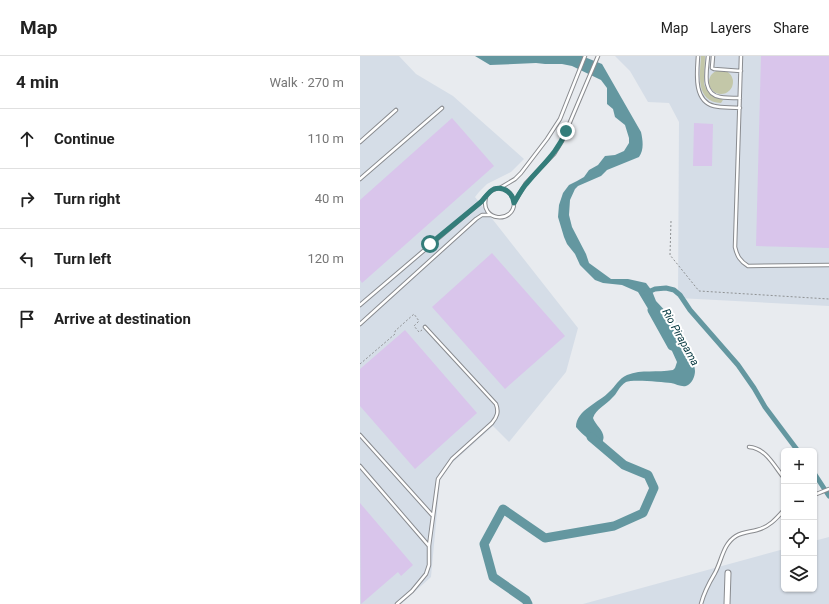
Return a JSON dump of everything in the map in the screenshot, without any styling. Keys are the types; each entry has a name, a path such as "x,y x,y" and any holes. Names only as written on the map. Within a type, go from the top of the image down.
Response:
{"street":[{"path":"726,604 728,573"}],"lane":[{"path":"360,305 486,197 492,190 500,188 516,178 536,155 560,119 565,103 585,56"},
{"path":"360,324 476,219 482,215 491,215 499,218 508,215 511,212 514,203 526,184 545,164 558,147 598,56"},
{"path":"698,56 698,90 704,100 712,106 740,108"},
{"path":"708,56 706,80 709,92 720,97 740,98"},
{"path":"713,56 712,68 741,71"},
{"path":"741,56 735,247 738,256 743,263 748,266 829,265"},
{"path":"360,179 442,108"},
{"path":"360,142 396,110"},
{"path":"500,188 508,191 514,203"},
{"path":"486,197 486,209 491,215"},
{"path":"397,604 417,586 426,574 429,565 429,546 438,479 452,459 492,423 498,410 496,404 425,327"},
{"path":"360,435 433,515"},
{"path":"749,447 756,448 765,453 781,474"},
{"path":"360,466 429,546"},
{"path":"817,494 829,489"},
{"path":"701,604 708,583 715,573 722,553 730,540 742,533 757,530 772,523 781,513"}],"path":[{"path":"671,221 670,255 699,291 829,299"},
{"path":"360,364 395,334 395,331 414,314 419,321 414,326 419,332 425,327"}],"shaded area":[{"path":"360,56 399,56 416,74 453,96 524,159 511,172 487,184 475,197 578,328 566,372 509,442 493,426 452,463 440,480 431,577 401,604 360,604"},
{"path":"615,56 829,56 829,306 678,298 679,122 669,103 648,102 630,71"},
{"path":"829,537 829,604 583,604 781,550 781,592 817,592 817,540"}],"green space":[{"path":"701,56 705,56 704,84 709,92 723,100 721,103 707,98 703,92 700,79"},
{"path":"721,70 726,71 732,77 732,87 726,93 721,94 716,93 710,87 709,82 710,77 716,71"}],"water":[{"path":"475,56 582,56 602,64 641,132 643,145 639,157 607,170 601,176 578,186 570,200 569,215 572,227 589,263 611,279 628,279 646,283 652,291 656,301 670,316 675,330 682,334 684,347 694,365 695,373 691,382 686,386 655,381 626,382 594,415 593,418 604,437 600,445 587,438 576,427 577,421 584,411 605,396 624,376 638,372 673,370 677,362 667,340 664,324 653,317 638,292 622,285 603,283 595,280 580,265 575,254 567,244 558,217 559,205 563,193 569,185 584,177 589,170 598,165 605,156 615,155 624,151 629,143 625,125 615,117 613,109 607,104 607,88 601,80 572,66 536,63 490,65"}],"building":[{"path":"761,56 829,56 829,248 756,246"},
{"path":"452,118 494,166 362,283 360,280 360,200"},
{"path":"694,123 713,124 712,166 693,166"},
{"path":"492,253 565,336 505,389 432,307"},
{"path":"405,330 477,413 415,469 360,406 360,369"},
{"path":"360,503 413,565 401,576 398,572 361,604"}],"waterway":[{"path":"646,293 655,289 666,288 674,290 680,295 690,310 738,365 765,407 796,448"},
{"name":"Rio Pirapama","path":"652,310 672,346"},
{"name":"Rio Pirapama","path":"528,604 526,600 493,577 484,544 503,509 545,538 614,526 643,513 654,488 648,475 624,465 591,437"},
{"path":"817,478 829,496"}],"route":[{"path":"430,244 482,201 492,190 500,188 508,191 514,203 526,184 554,154 566,131"}]}
